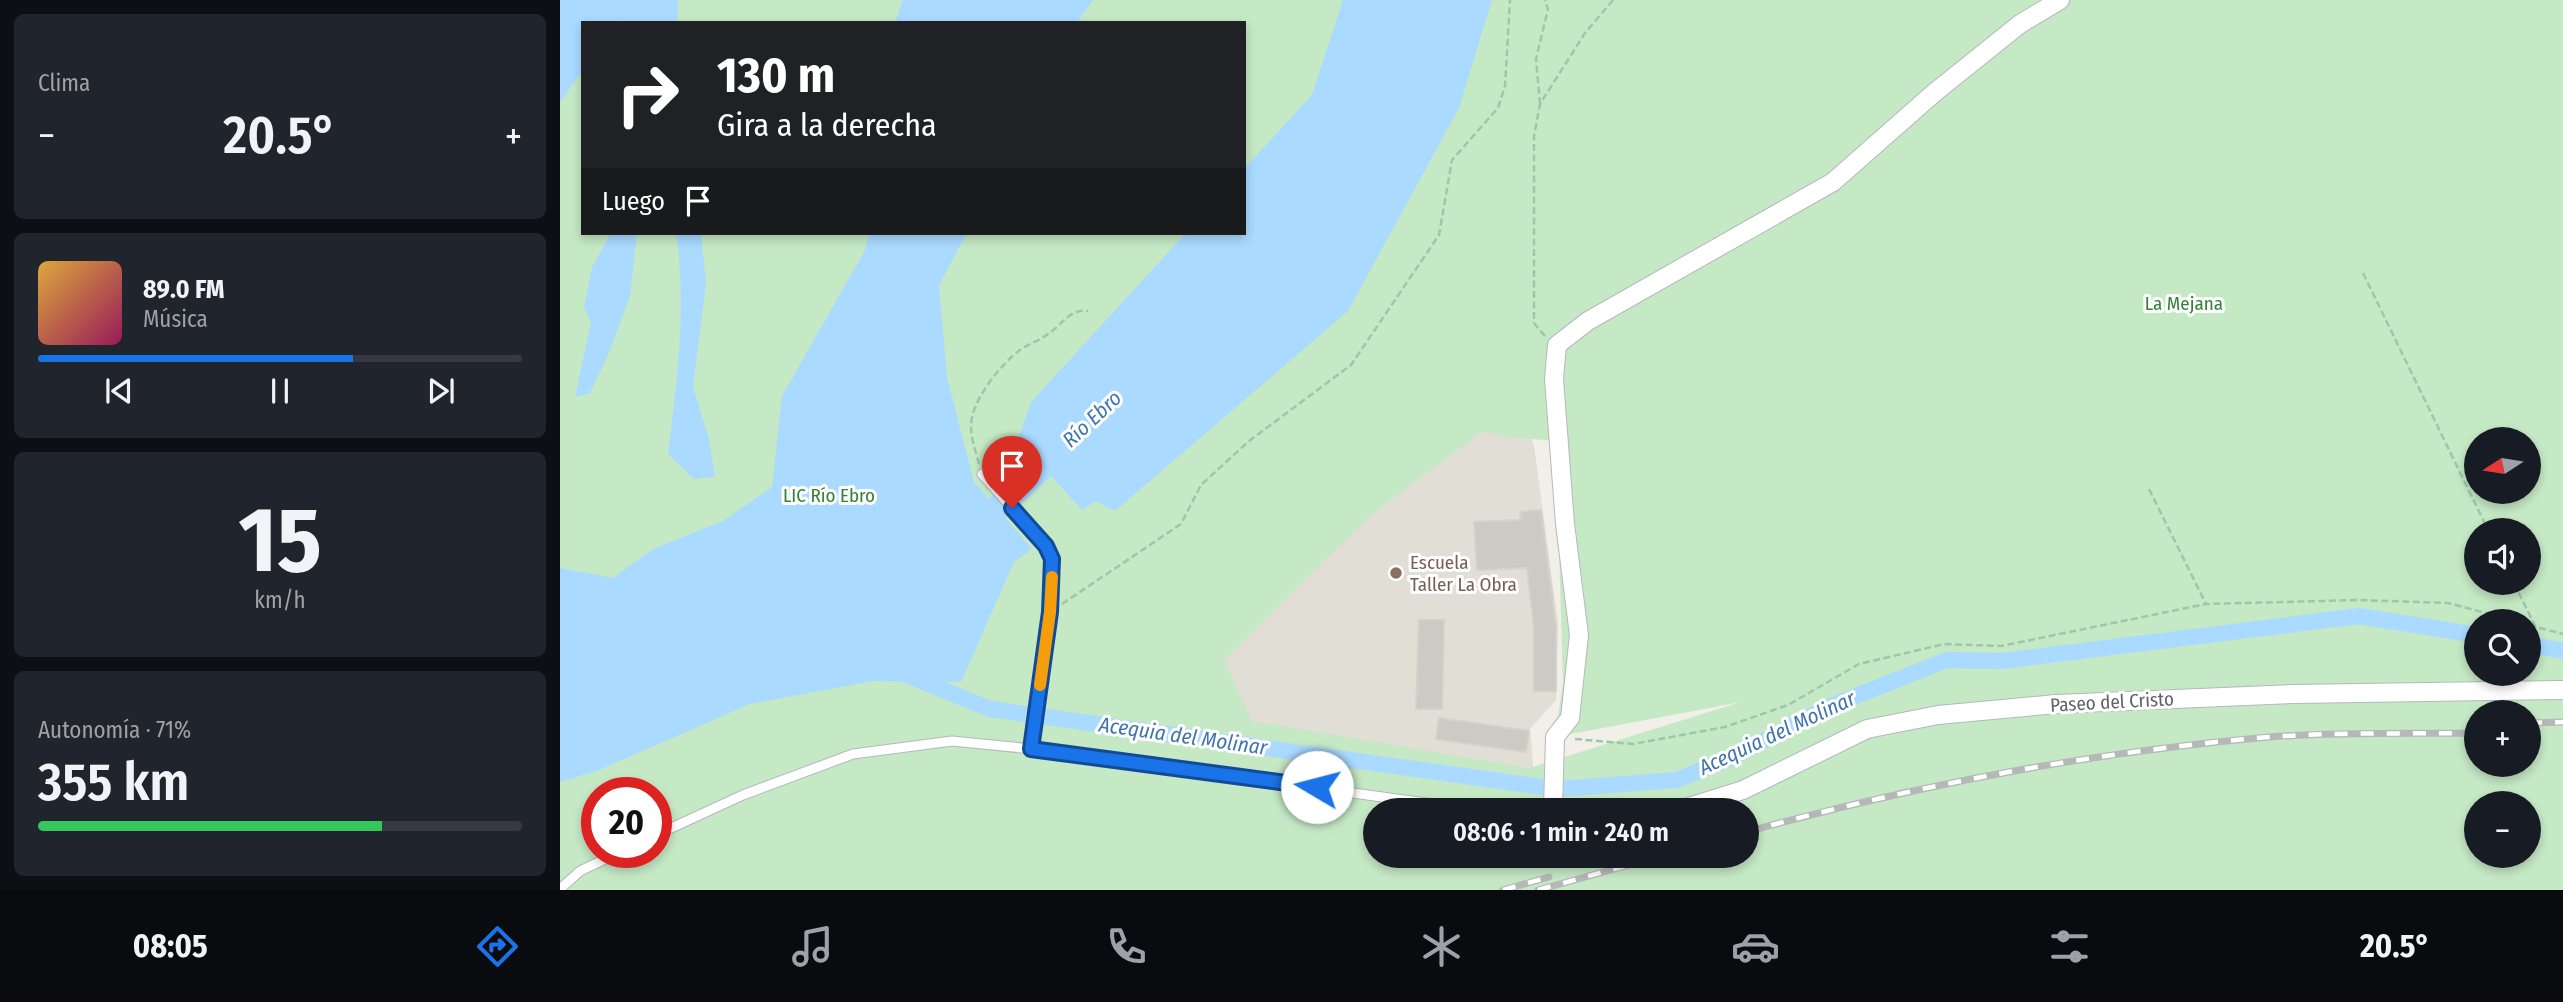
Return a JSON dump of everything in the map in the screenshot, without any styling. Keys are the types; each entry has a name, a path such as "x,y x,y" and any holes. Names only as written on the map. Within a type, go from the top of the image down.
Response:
{"street":[{"path":"1553,798 1555,737 1570,718 1579,635 1565,524 1554,379 1557,345 1588,321 1833,182 2020,24 2060,0"},
{"name":"Paseo del Cristo","path":"1717,798 1742,790 1867,729 1938,715 2057,704 2279,695 2563,690"}],"lane":[{"path":"982,474 1043,542 1052,559 1050,612 1031,749"},
{"path":"672,828 743,795 853,754 952,741 1031,749 1388,798"},
{"path":"560,889 586,868"}],"path":[{"path":"1050,612 1181,524 1200,485 1249,441 1351,365 1439,235 1452,160 1498,108 1506,73 1510,0"},
{"path":"1545,0 1548,9 1536,59 1539,104 1534,135 1534,323 1547,339 1557,345"},
{"path":"1539,104 1584,33 1613,0"},
{"path":"2363,273 2482,518"},
{"path":"982,474 971,425 976,406 997,369 1021,349 1045,337 1070,314 1081,310 1088,312"},
{"path":"2149,489 2206,604"},
{"path":"1555,737 1633,744 1725,727 1788,705 1858,664 1944,644 2001,646 2206,604 2359,600 2448,603 2471,609"},
{"path":"2541,629 2563,634"}],"shaded area":[{"name":"Escuela Taller La Obra","path":"1523,418 1534,446 1558,623 1556,700 1530,729 1536,798 1157,745 1189,631 1406,429"}],"green space":[{"path":"560,0 2563,0 2563,890 560,890","holes":["1483,431 1508,437 1556,441 1563,683 1555,737 1741,702 1529,768 1252,721 1224,660 1369,516"]}],"water":[{"path":"560,0 678,0 677,21 624,21 627,17 623,21 581,21 581,73 560,102"},
{"path":"903,0 1093,0 1078,21 896,21"},
{"path":"1343,0 1492,0 1459,108 1348,311 1115,511 1096,501 1082,510 1018,439 1031,402 1184,235 1246,235 1246,167 1312,95"},
{"path":"610,235 637,235 630,296 608,355 590,393 575,397 591,322 584,307 592,267"},
{"path":"676,235 701,235 706,284 693,387 709,439 715,477 694,479 668,454 681,315"},
{"path":"869,235 966,235 939,285 947,378 974,482 1032,549 1014,562 961,682 873,681 750,704 597,771 560,782 560,568 613,578 653,549 723,521 772,487 782,396 864,252"}],"building":[{"path":"1541,510 1556,627 1556,691 1534,691 1534,627 1527,568 1477,570 1474,522 1521,520 1520,512"},
{"path":"1419,620 1444,620 1442,709 1416,709"},
{"path":"1439,718 1529,731 1526,752 1436,739"}],"waterway":[{"name":"Río Ebro","path":"974,536 995,511 1068,442"},
{"name":"Acequia del Molinar","path":"902,673 990,709 1557,789 1677,780 1735,756 1828,707 1947,660 2002,661 2359,616 2464,633"},
{"name":"Acequia del Molinar","path":"2541,646 2563,651"}],"railway":[{"path":"2541,723 2563,722"},
{"path":"1759,829 1940,785 2071,761 2203,743 2295,735 2464,733"},
{"path":"1538,890 1618,868"},
{"path":"1503,890 1549,877"}],"slow traffic":[{"path":"1040,685 1052,577"}],"place":[{"name":"Escuela Taller La Obra","path":"1396,573"}],"route":[{"path":"1012,508 1046,546 1052,559 1050,612 1031,749 1317,787"}],"park label":[{"name":"La Mejana","path":"2184,303"},
{"name":"LIC Río Ebro","path":"829,495"}]}
